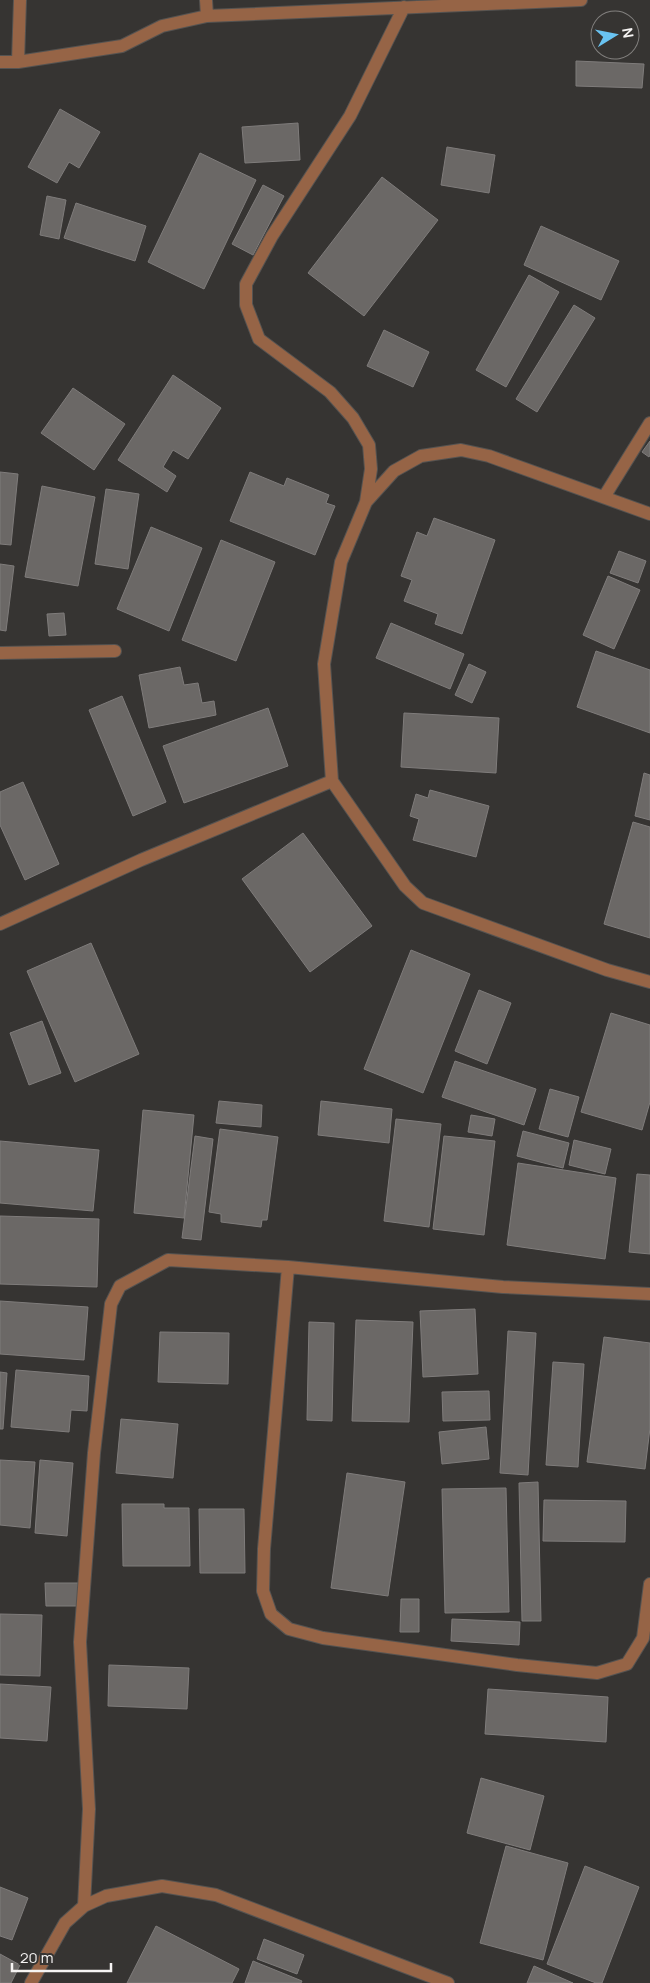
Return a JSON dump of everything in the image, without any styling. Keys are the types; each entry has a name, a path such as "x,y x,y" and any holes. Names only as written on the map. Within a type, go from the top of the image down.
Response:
{"street":[{"path":"18,62 20,0"},
{"path":"206,0 207,16"},
{"path":"0,62 18,62 122,46 162,26 207,16 581,0"},
{"path":"404,7 350,116 272,236 246,284 246,305 259,340 330,392 353,418 369,445 371,469 366,502 341,562 324,664 332,781 406,886 423,903 607,970 650,982"},
{"path":"604,497 650,423"},
{"path":"366,502 394,470 420,456 461,450 489,456 650,514"},
{"path":"0,653 115,651"},
{"path":"0,924 140,860 332,781"},
{"path":"84,1906 89,1809 80,1642 94,1453 111,1304 120,1286 168,1260 288,1267 503,1287 650,1294"},
{"path":"288,1267 264,1549 264,1591 271,1614 289,1629 323,1638 517,1665 598,1673 627,1664 643,1638 650,1584"},
{"path":"31,1983 64,1923 84,1906 106,1896 162,1886 216,1895 448,1983"}],"building":[{"path":"576,61 644,64 642,88 576,86"},
{"path":"60,109 100,132 79,168 69,162 57,183 28,167"},
{"path":"298,123 300,160 245,163 242,127"},
{"path":"447,147 495,155 489,193 441,185"},
{"path":"200,153 256,180 204,289 148,262"},
{"path":"382,177 438,220 364,316 308,273"},
{"path":"263,185 284,196 253,255 232,244"},
{"path":"47,196 66,200 59,239 40,235"},
{"path":"76,203 146,226 135,261 64,238"},
{"path":"541,226 619,261 601,300 524,265"},
{"path":"529,275 559,292 506,387 476,370"},
{"path":"574,305 595,318 537,412 516,399"},
{"path":"384,330 429,352 413,387 367,366"},
{"path":"173,375 221,408 188,459 173,450 163,467 176,476 167,492 118,460"},
{"path":"73,388 125,424 94,470 41,433"},
{"path":"650,441 650,455 649,457 642,452"},
{"path":"0,472 18,474 11,545 0,544"},
{"path":"250,472 284,486 287,478 329,495 326,503 335,506 315,555 230,521"},
{"path":"42,486 95,497 78,586 25,577"},
{"path":"106,489 139,494 128,569 95,564"},
{"path":"434,518 495,540 462,634 435,624 438,614 404,601 412,580 401,576 417,532 427,536"},
{"path":"151,527 202,548 169,631 117,609"},
{"path":"221,540 275,562 236,661 182,640"},
{"path":"619,551 646,561 638,583 610,573"},
{"path":"0,564 14,566 6,631 0,630"},
{"path":"608,576 640,590 614,649 583,635"},
{"path":"64,613 66,635 49,636 47,614"},
{"path":"391,623 464,654 450,689 376,658"},
{"path":"596,651 650,670 650,733 577,707"},
{"path":"469,664 486,672 472,703 455,695"},
{"path":"180,667 184,685 198,683 202,703 214,701 216,715 149,728 139,675"},
{"path":"122,696 166,802 133,816 89,710"},
{"path":"268,708 288,766 184,803 163,746"},
{"path":"404,713 499,718 496,773 401,767"},
{"path":"644,773 650,775 650,820 635,816"},
{"path":"23,782 59,864 25,880 0,825 0,792"},
{"path":"430,790 489,806 476,857 413,840 419,819 410,816 416,794 428,798"},
{"path":"633,822 650,827 650,938 604,924"},
{"path":"303,833 372,926 310,972 242,879"},
{"path":"91,943 139,1054 75,1082 27,971"},
{"path":"411,950 470,974 423,1093 364,1069"},
{"path":"479,990 511,1003 487,1064 455,1051"},
{"path":"611,1013 650,1025 650,1102 642,1130 581,1112"},
{"path":"42,1021 61,1073 29,1085 10,1033"},
{"path":"455,1061 536,1089 524,1125 442,1097"},
{"path":"550,1089 579,1097 568,1137 539,1129"},
{"path":"219,1101 262,1105 261,1127 216,1123"},
{"path":"321,1101 392,1109 389,1143 318,1135"},
{"path":"143,1110 194,1115 184,1218 134,1213"},
{"path":"471,1115 495,1119 492,1136 468,1132"},
{"path":"396,1119 441,1124 429,1227 384,1221"},
{"path":"220,1129 278,1137 267,1220 262,1220 261,1227 221,1222 221,1214 209,1212"},
{"path":"523,1131 569,1143 563,1168 517,1156"},
{"path":"195,1136 213,1139 201,1240 182,1238"},
{"path":"444,1136 495,1141 484,1235 433,1229"},
{"path":"574,1140 611,1149 605,1174 569,1165"},
{"path":"0,1141 99,1150 93,1211 0,1203"},
{"path":"518,1163 616,1178 605,1259 507,1245"},
{"path":"637,1174 650,1175 650,1254 629,1252"},
{"path":"0,1216 99,1219 97,1287 0,1284"},
{"path":"0,1301 88,1307 84,1360 0,1354"},
{"path":"475,1309 478,1374 423,1377 420,1311"},
{"path":"356,1320 413,1322 409,1422 352,1421"},
{"path":"309,1322 334,1323 332,1421 307,1420"},
{"path":"508,1331 536,1333 528,1475 500,1473"},
{"path":"160,1332 229,1333 228,1384 158,1382"},
{"path":"604,1337 650,1343 650,1428 645,1469 587,1462"},
{"path":"553,1362 584,1364 578,1467 546,1465"},
{"path":"16,1370 89,1376 87,1411 71,1410 69,1432 11,1427"},
{"path":"0,1372 7,1373 3,1429 0,1429"},
{"path":"489,1391 490,1420 443,1421 442,1392"},
{"path":"121,1419 178,1424 173,1478 116,1473"},
{"path":"486,1427 489,1459 442,1464 439,1432"},
{"path":"0,1460 35,1462 30,1528 0,1525"},
{"path":"40,1460 73,1463 67,1536 35,1533"},
{"path":"347,1473 405,1482 388,1596 331,1588"},
{"path":"538,1482 541,1621 522,1621 519,1483"},
{"path":"506,1488 509,1612 445,1613 442,1489"},
{"path":"544,1500 626,1501 625,1542 543,1541"},
{"path":"122,1504 164,1504 164,1508 189,1508 190,1566 123,1566"},
{"path":"199,1509 244,1509 245,1573 200,1573"},
{"path":"45,1583 78,1583 78,1606 46,1606"},
{"path":"401,1599 419,1599 419,1632 400,1632"},
{"path":"0,1614 42,1615 40,1676 0,1675"},
{"path":"452,1619 520,1622 519,1645 451,1641"},
{"path":"109,1665 189,1668 187,1709 108,1706"},
{"path":"0,1684 51,1687 47,1741 0,1738"},
{"path":"488,1689 608,1697 606,1742 485,1734"},
{"path":"481,1778 544,1796 530,1850 467,1833"},
{"path":"506,1846 568,1863 543,1960 480,1943"},
{"path":"585,1866 639,1887 602,1983 596,1983 547,1964"},
{"path":"0,1887 28,1898 12,1940 0,1936"},
{"path":"156,1926 239,1969 232,1983 127,1983"},
{"path":"264,1939 304,1955 297,1974 257,1959"},
{"path":"0,1954 20,1965 11,1983 0,1983"},
{"path":"253,1961 302,1981 301,1983 245,1983"},
{"path":"534,1966 573,1983 527,1983"}]}
